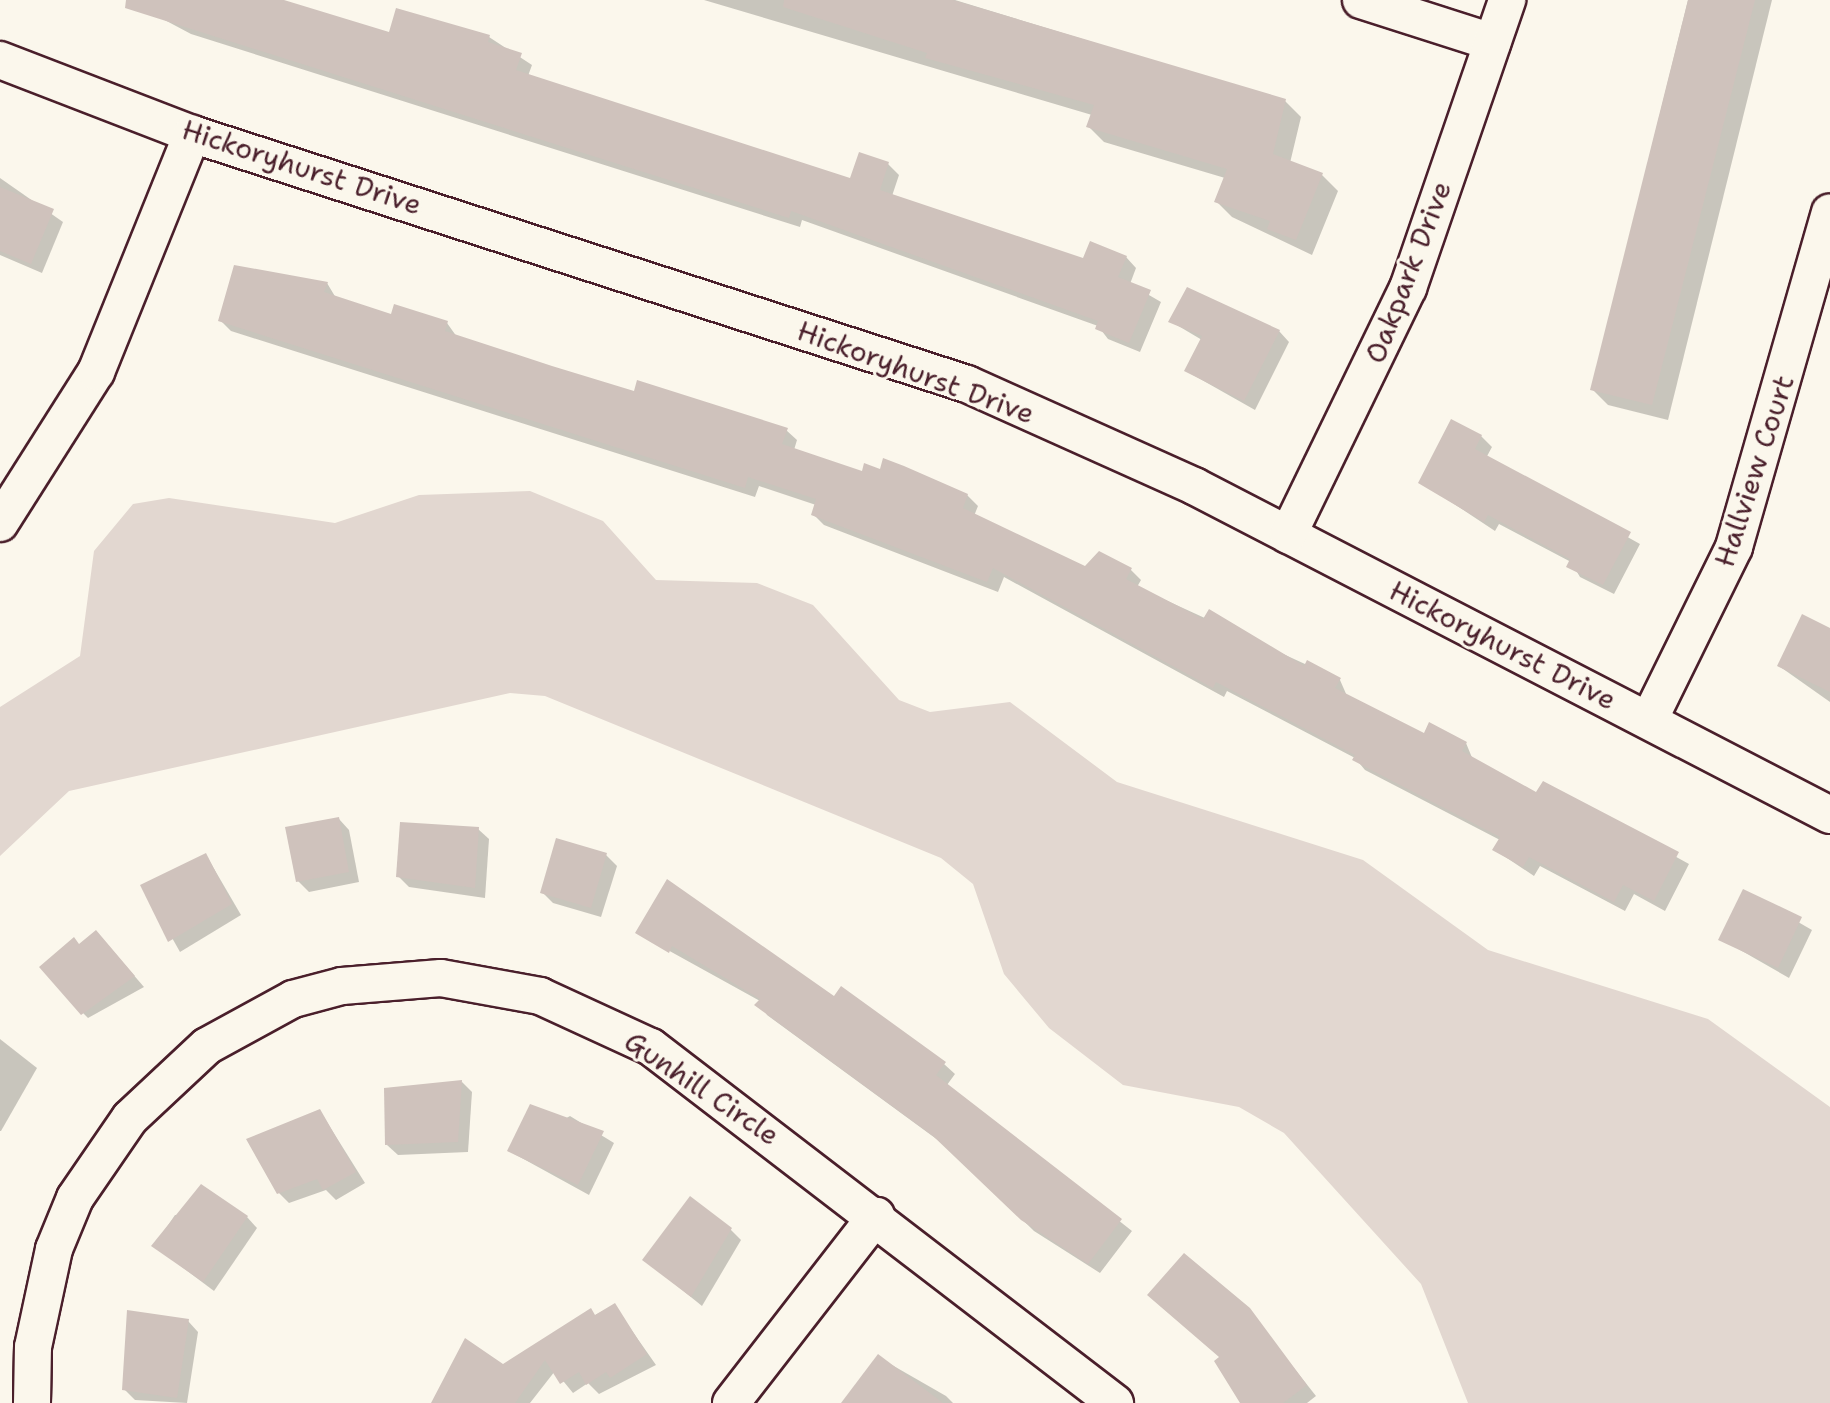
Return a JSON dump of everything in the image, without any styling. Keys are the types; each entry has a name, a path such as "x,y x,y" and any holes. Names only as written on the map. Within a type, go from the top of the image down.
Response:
{"street":[{"path":"1361,0 1492,42"},
{"name":"Oakpark Drive","path":"1288,535 1408,288 1507,0"},
{"name":"Hickoryhurst Drive","path":"0,60 192,134 967,384 1288,535 1830,815"},
{"path":"0,523 96,372 192,134"},
{"name":"Hallview Court","path":"1649,720 1748,508 1830,212"},
{"name":"Gunhill Circle","path":"32,1403 41,1294 75,1198 100,1156 207,1046 293,999 342,986 441,978 492,983 592,1018 706,1083 1115,1403"},
{"path":"731,1403 876,1216"}],"shaded area":[{"path":"530,491 603,521 656,580 757,583 813,605 899,700 930,712 1010,702 1117,782 1363,860 1488,950 1708,1019 1830,1107 1830,1403 1468,1403 1421,1284 1284,1133 1239,1107 1123,1085 1049,1028 1004,974 973,884 941,858 545,696 510,693 69,791 0,856 0,707 80,656 94,551 133,504 169,498 335,523 419,495"}],"building":[{"path":"126,0 284,0 389,32 396,8 490,35 488,42 522,53 516,70 850,178 859,152 889,162 880,190 1083,258 1090,241 1127,256 1118,277 1151,290 1129,343 1095,329 1098,321 791,211 789,218 125,8"},
{"path":"784,0 953,0 1286,99 1273,154 1323,173 1296,240 1267,229 1270,221 1214,202 1227,169 1086,127 1094,105 925,58 927,53 783,7"},
{"path":"1688,0 1755,0 1652,405 1590,390"},
{"path":"0,187 54,209 31,264 0,251"},
{"path":"234,265 328,282 324,292 391,314 394,304 448,321 445,331 552,366 634,391 637,380 788,428 782,444 862,471 864,463 880,469 883,458 904,466 968,494 963,508 1085,566 1099,551 1132,568 1126,579 1203,619 1209,609 1304,666 1307,660 1341,678 1335,688 1424,733 1429,722 1467,742 1462,751 1536,792 1543,781 1679,852 1654,901 1623,885 1614,902 1529,857 1523,867 1492,850 1500,837 1352,760 1355,755 1216,682 1213,688 993,568 987,582 811,515 816,499 748,477 745,488 218,321"},
{"path":"1187,287 1280,330 1244,401 1184,371 1202,336 1168,322"},
{"path":"1451,419 1482,435 1475,449 1631,532 1603,585 1566,567 1570,559 1488,515 1484,522 1418,483"},
{"path":"1802,614 1830,628 1830,692 1777,666"},
{"path":"339,817 349,872 296,882 285,827"},
{"path":"400,822 479,827 475,888 396,877"},
{"path":"556,838 607,853 591,908 540,893"},
{"path":"206,853 232,904 168,942 140,885"},
{"path":"667,879 834,996 841,986 946,1062 936,1075 1122,1219 1088,1264 1021,1220 933,1136 754,1005 760,999 672,946 669,953 635,933"},
{"path":"1743,889 1802,917 1778,968 1718,940"},
{"path":"96,930 135,976 81,1015 39,967 74,937 79,944"},
{"path":"462,1080 458,1142 385,1145 384,1088"},
{"path":"530,1104 604,1131 578,1185 507,1151"},
{"path":"320,1109 356,1172 323,1190 317,1179 277,1194 246,1139"},
{"path":"201,1184 248,1216 203,1282 151,1246"},
{"path":"690,1196 732,1228 691,1297 642,1260"},
{"path":"1184,1253 1250,1308 1307,1385 1283,1403 1240,1403 1214,1361 1219,1357 1147,1295"},
{"path":"615,1303 647,1354 610,1378 606,1372 586,1385 579,1372 560,1384 545,1360 515,1403 431,1403 465,1338 503,1364 591,1308 595,1315"},
{"path":"127,1310 189,1319 177,1398 122,1390"},
{"path":"878,1354 943,1403 841,1403"}]}
